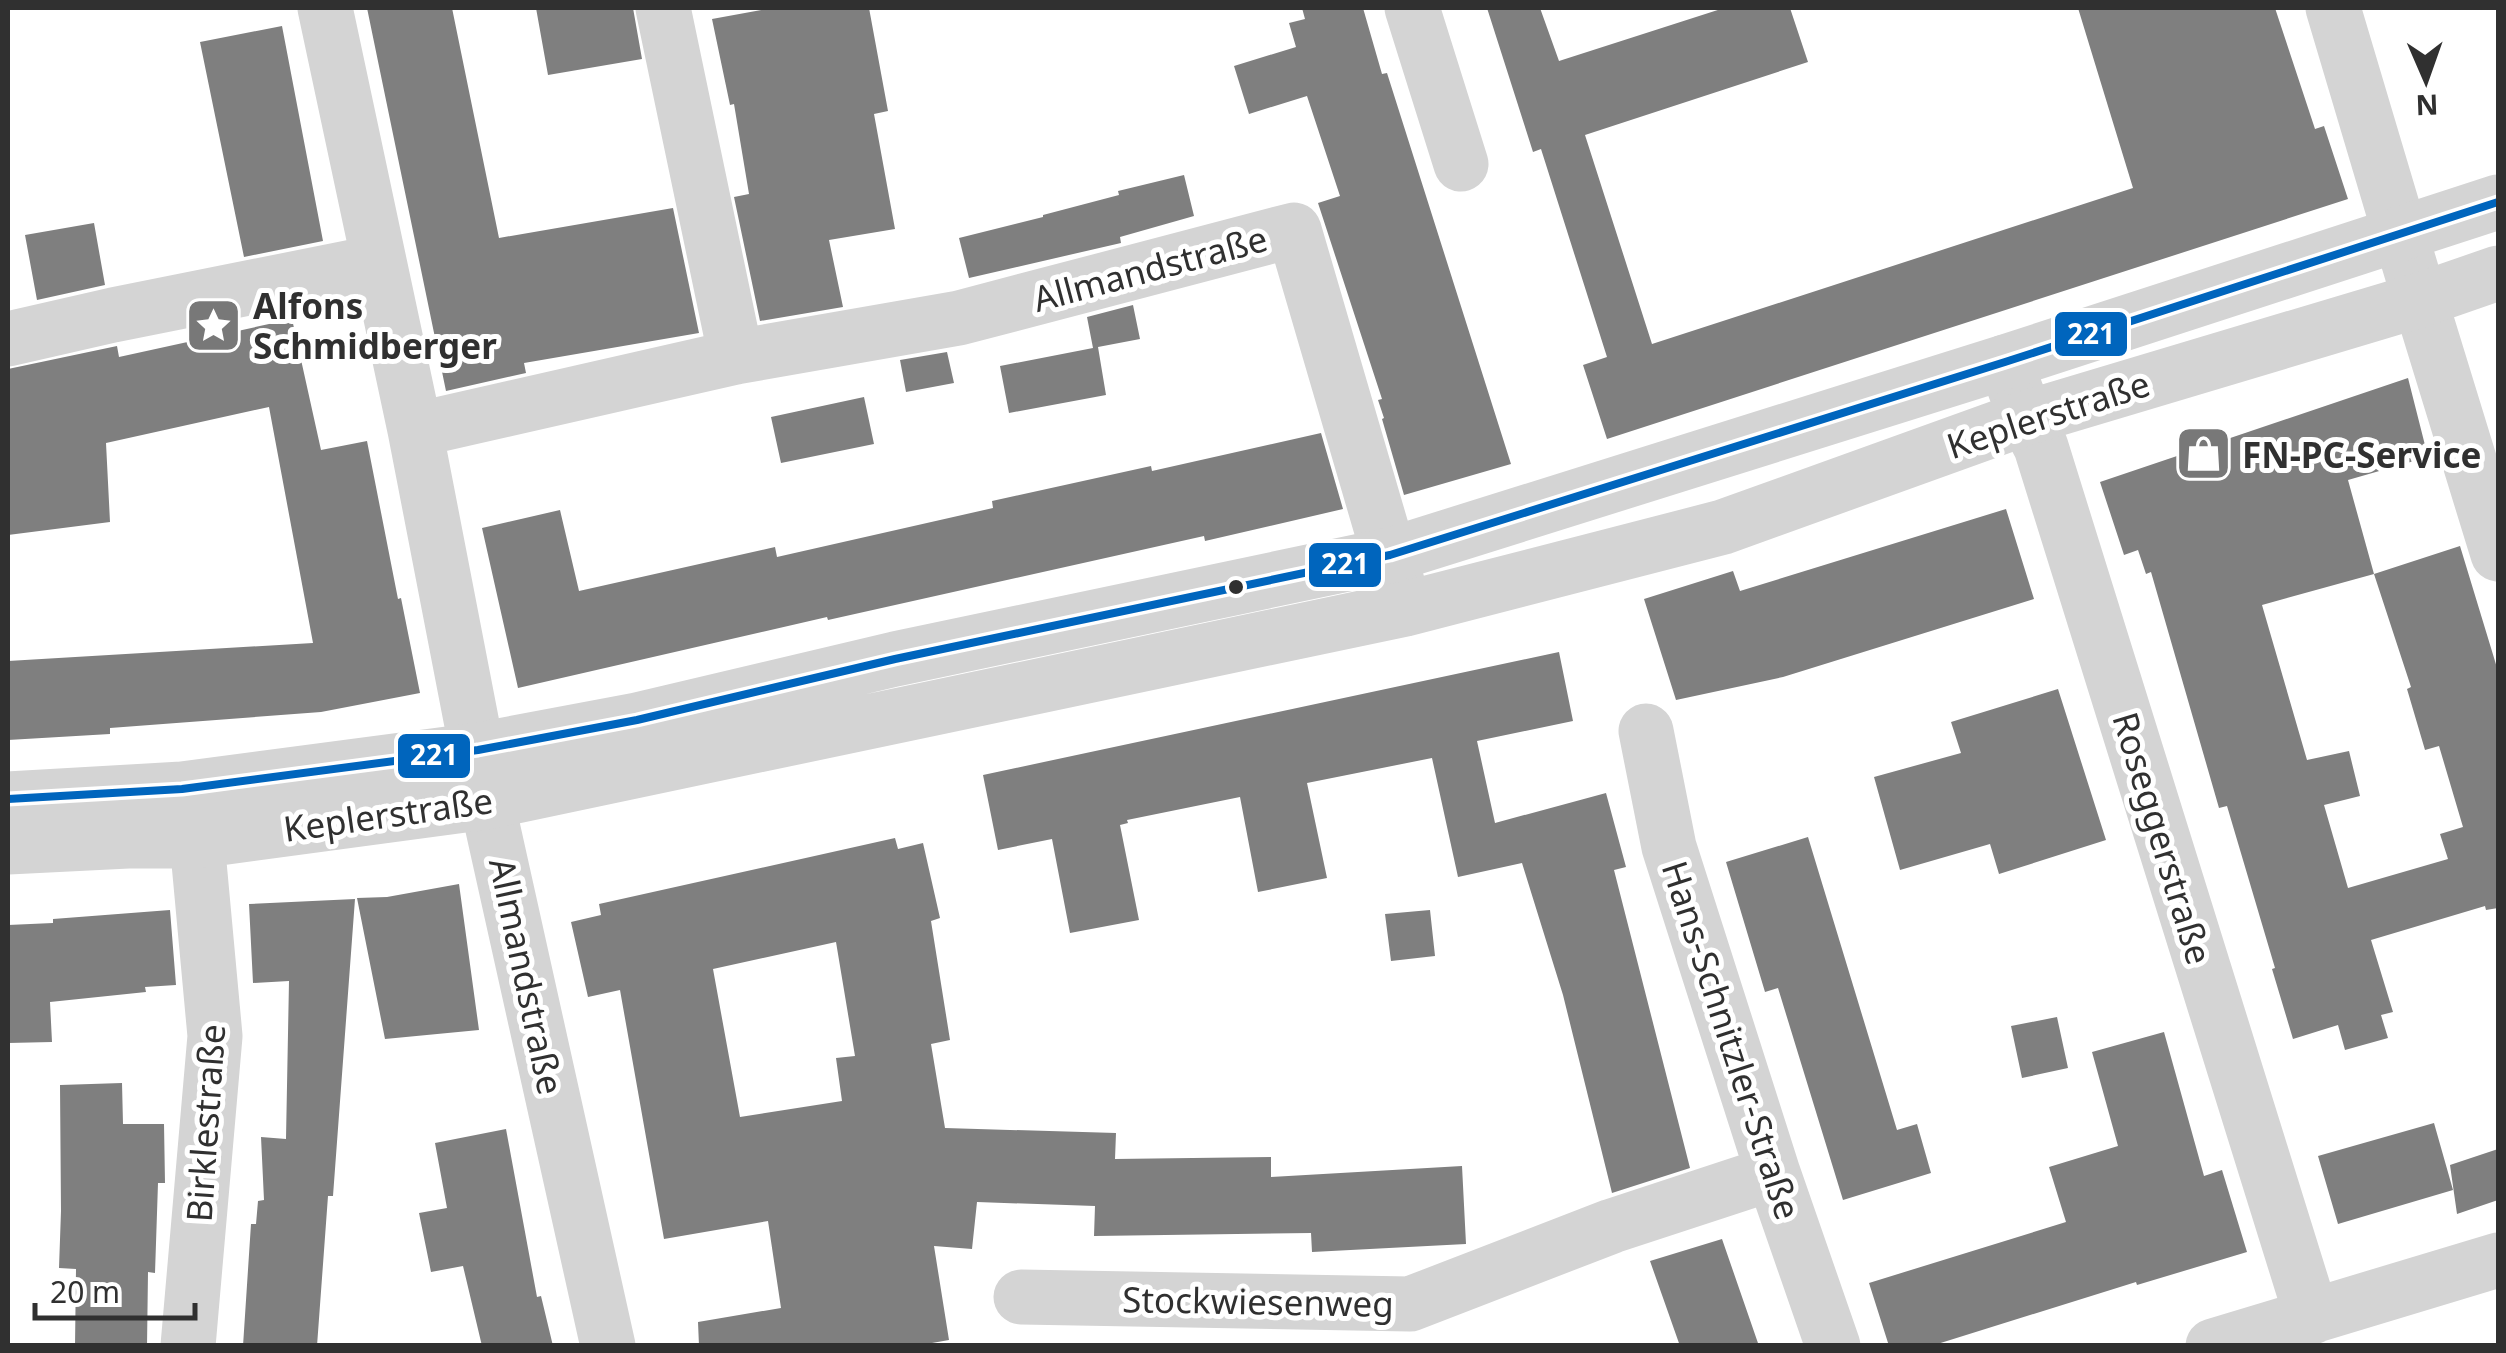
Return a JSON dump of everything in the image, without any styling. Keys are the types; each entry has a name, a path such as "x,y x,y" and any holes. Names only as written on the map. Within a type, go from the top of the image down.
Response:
{"street":[{"name":"Allmandstraße","path":"325,8 415,430 483,776 608,1346"},
{"path":"663,8 736,358"},
{"path":"1412,8 1462,164"},
{"path":"2333,8 2498,554"},
{"name":"Keplerstraße","path":"8,799 483,776 637,720 895,659 1390,555 2498,202"},
{"name":"Allmandstraße","path":"415,430 736,358 959,318 1294,230 1404,609"},
{"path":"8,340 113,314 378,262"},
{"name":"Keplerstraße","path":"8,846 197,841 483,776 1404,609 1723,526 2026,418 2498,273"},
{"name":"Roseggerstraße","path":"2005,362 2041,447 2312,1317"},
{"name":"Hans-Schnitzler-Straße","path":"1646,731 1670,847 1832,1346"},
{"name":"Birklestraße","path":"188,1346 215,1036 197,841"},
{"name":"Stockwiesenweg","path":"1021,1297 1410,1304 1612,1226 1773,1173"},
{"path":"2214,1346 2498,1260"}],"building":[{"path":"367,8 452,8 499,238 673,208 699,333 524,363 526,373 446,391"},
{"path":"536,8 633,8 642,59 548,75"},
{"path":"773,8 869,8 888,111 874,114 895,229 829,240 843,307 760,321 734,197 749,194 734,104 730,105 712,19"},
{"path":"1302,8 1363,8 1511,464 1404,495 1382,419 1378,400 1382,399 1318,203 1340,196 1307,96 1249,114 1234,66 1296,47 1289,23 1305,19"},
{"path":"1487,8 1540,8 1559,61 1724,8 1790,8 1808,62 1585,135 1652,344 2133,188 2078,8 2275,8 2315,129 2324,126 2348,199 1607,439 1583,365 1607,357 1541,149 1533,152"},
{"path":"282,26 323,241 244,257 200,42"},
{"path":"1184,175 1194,216 1120,237 1121,243 969,278 959,238"},
{"path":"94,223 105,285 37,300 25,235"},
{"path":"1133,305 1140,339 1098,347 1106,395 1009,413 1000,366 1093,348 1087,317"},
{"path":"292,319 321,450 367,441 420,693 321,712 110,728 110,734 8,740 8,661 313,643 269,407 106,443 110,522 8,535 8,369 117,346 119,357"},
{"path":"947,352 954,383 906,392 900,360"},
{"path":"2408,378 2428,457 2348,480 2374,574 2460,546 2498,671 2498,908 2486,910 2485,906 2371,940 2393,1012 2381,1015 2388,1038 2345,1050 2338,1025 2293,1039 2227,806 2219,808 2151,572 2146,574 2138,550 2124,555 2100,482","holes":["2374,574 2411,687 2407,689 2425,750 2439,746 2463,827 2440,834 2448,859 2348,888 2324,805 2360,796 2349,751 2307,760 2262,605"]},
{"path":"864,397 874,444 781,463 771,417"},
{"path":"1321,433 1343,509 828,620 827,617 518,688 482,528 560,510 579,591 775,547 777,557 993,508 992,501 1151,466 1152,471"},
{"path":"2006,509 2034,599 1783,677 1676,700 1644,599 1733,571 1740,591"},
{"path":"1559,652 1573,721 1477,741 1495,823 1606,793 1626,867 1614,870 1690,1168 1612,1193 1563,995 1522,863 1458,877 1432,758 1307,783 1327,878 1258,892 1240,797 1127,820 1128,823 1120,825 1139,920 1070,933 1052,839 998,850 983,775"},
{"path":"2058,689 2106,840 1999,874 1990,844 1900,870 1874,777 1961,753 1951,722"},
{"path":"1808,837 1897,1130 1917,1124 1931,1173 1843,1200 1778,988 1765,992 1726,862"},
{"path":"895,838 898,849 923,843 940,918 931,921 950,1040 931,1044 945,1128 1116,1133 1115,1159 1271,1157 1271,1177 1462,1166 1466,1244 1312,1252 1311,1233 1094,1236 1095,1206 977,1202 972,1249 934,1246 949,1340 915,1346 699,1346 698,1322 781,1308 768,1221 664,1239 620,990 588,997 571,922 601,915 599,904","holes":["836,942 855,1056 836,1058 842,1101 740,1117 713,969"]},
{"path":"459,884 479,1030 385,1039 357,898 387,897"},
{"path":"355,899 333,1196 328,1196 317,1346 243,1346 251,1224 256,1224 258,1201 264,1200 261,1137 286,1139 289,981 253,983 249,904"},
{"path":"170,910 176,985 50,1002 52,1042 8,1043 8,925"},
{"path":"1430,910 1435,956 1391,961 1385,914"},
{"path":"2057,1017 2068,1068 2022,1078 2011,1026"},
{"path":"2164,1032 2204,1176 2222,1170 2247,1252 1931,1346 1889,1346 1869,1283 2066,1222 2049,1167 2118,1146 2092,1052"},
{"path":"122,1083 123,1124 164,1124 165,1183 158,1183 155,1273 148,1272 147,1346 75,1346 76,1269 59,1268 60,1085"},
{"path":"2434,1123 2453,1190 2338,1224 2318,1156"},
{"path":"506,1129 537,1297 541,1296 553,1346 482,1346 463,1266 431,1272 419,1213 447,1208 435,1143"},
{"path":"2498,1149 2498,1200 2457,1214 2450,1165"},
{"path":"1722,1239 1759,1346 1680,1346 1650,1261"}],"transit line":[{"name":"221","path":"8,799 182,789 478,750 637,720 895,659 1390,555 2498,202"}],"place":[{"name":"Alfons Schmidberger","path":"214,325"},
{"name":"FN-PC-Service","path":"2203,454"}]}
